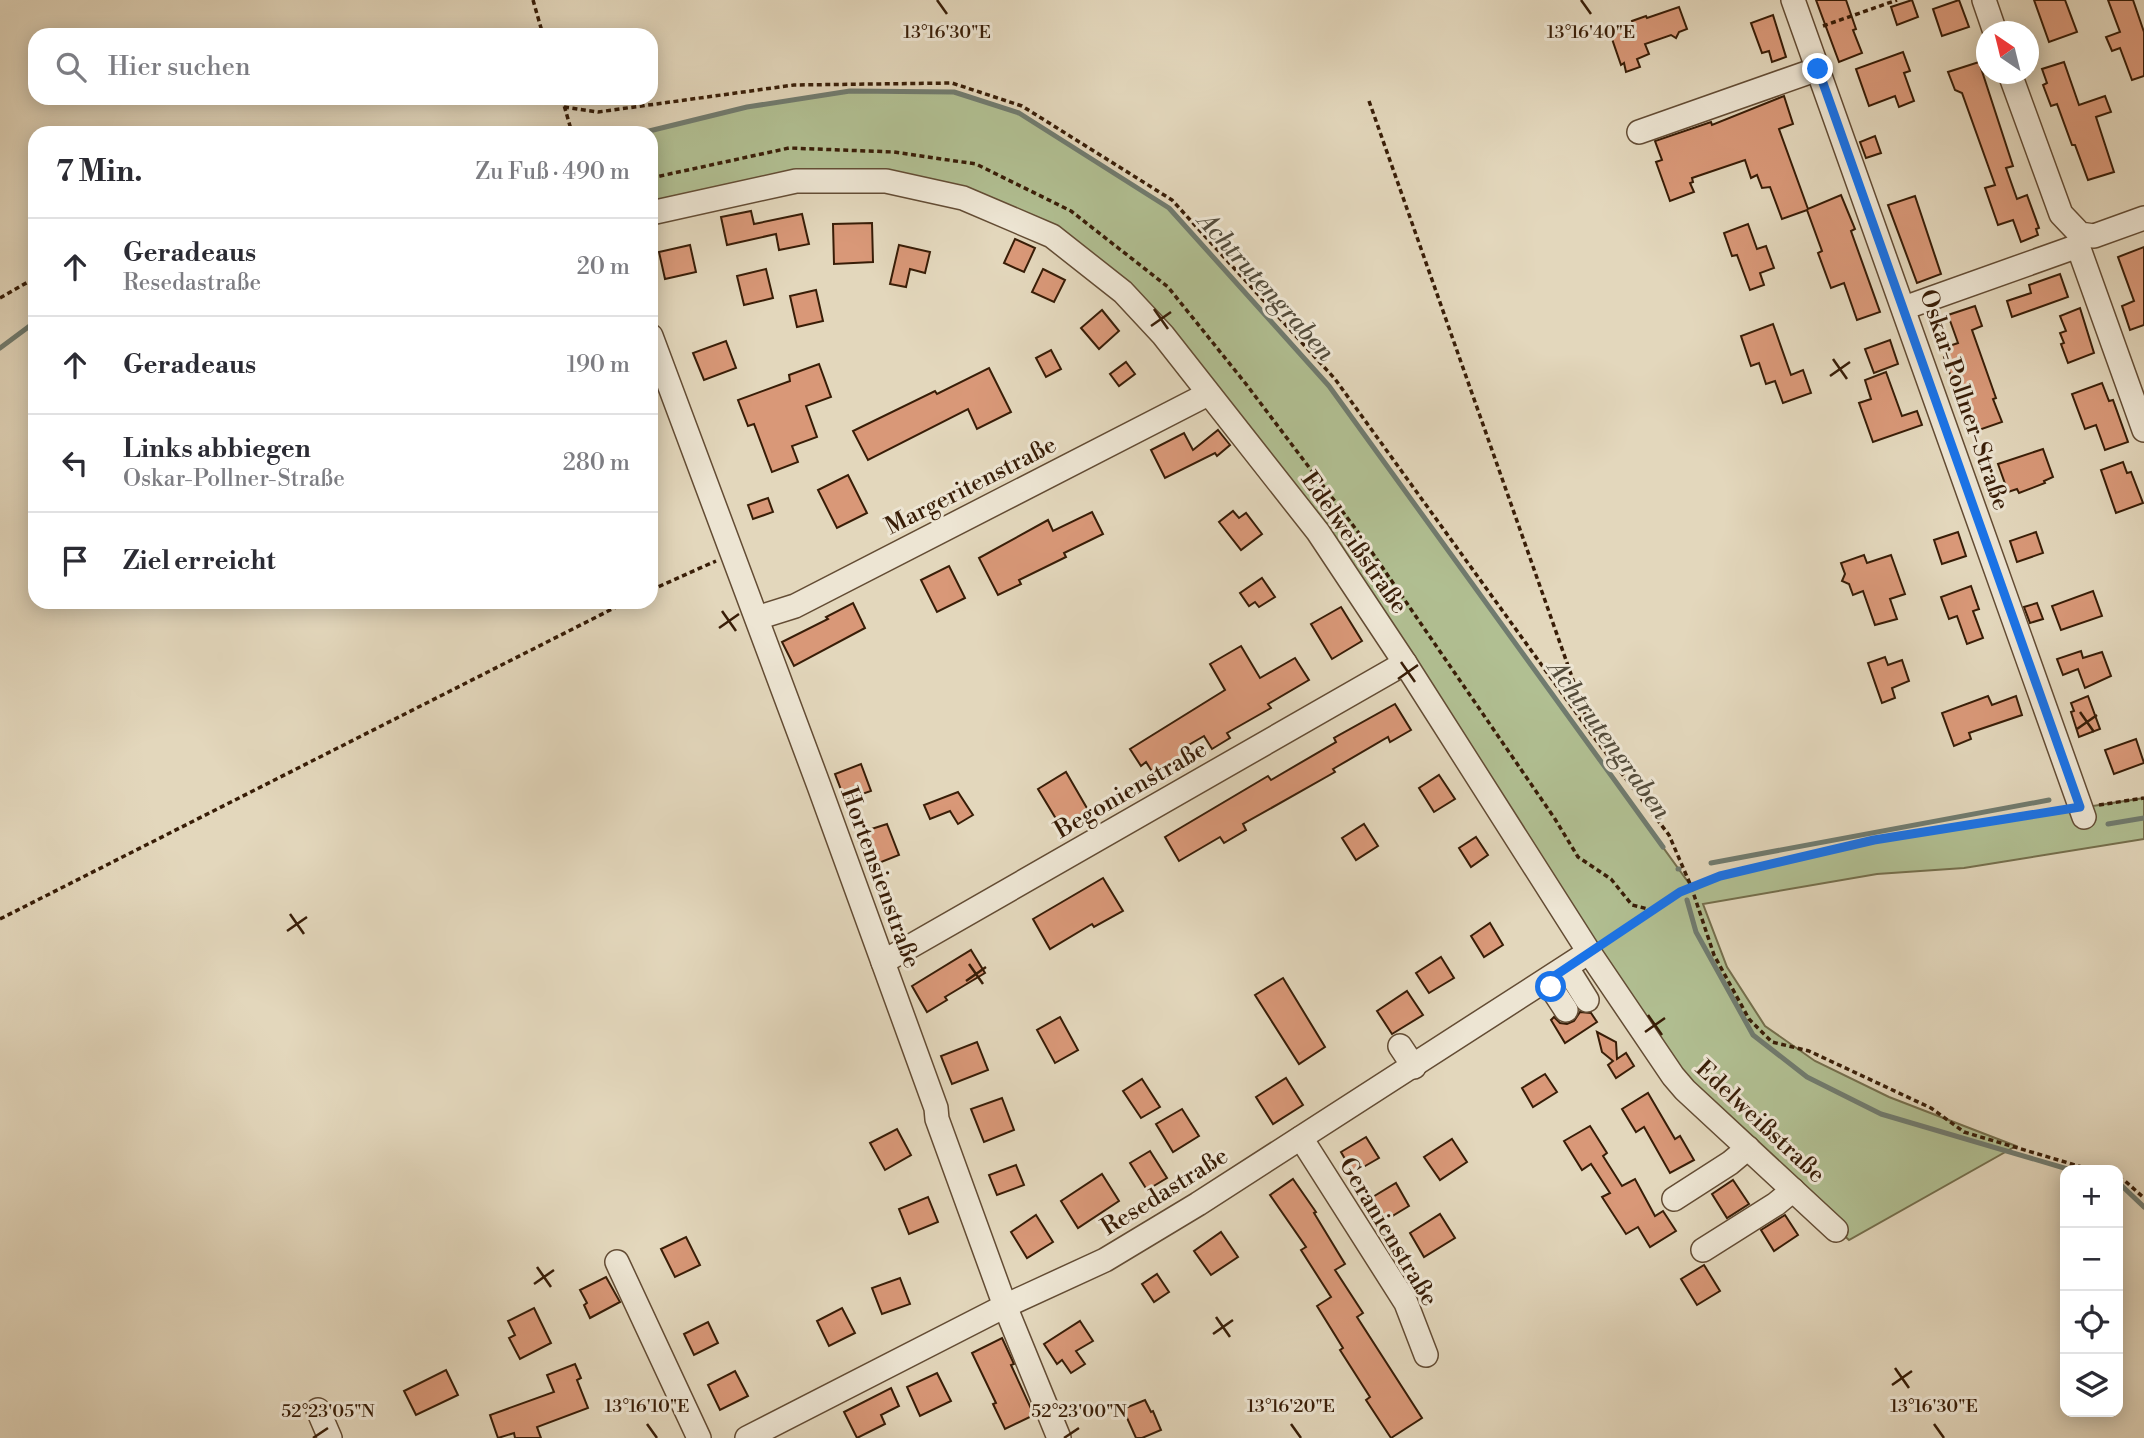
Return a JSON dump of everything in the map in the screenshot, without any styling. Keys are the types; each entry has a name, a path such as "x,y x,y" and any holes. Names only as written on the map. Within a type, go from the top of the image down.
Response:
{"street":[{"name":"Oskar-Pollner-Straße","path":"1793,0 2082,812"},
{"path":"1984,0 1991,21"},
{"path":"1639,132 1818,69"},
{"path":"2014,84 2061,214 2079,240 2144,430"},
{"name":"Edelweißstraße","path":"658,211 796,181 886,181 964,198 1052,236 1123,292 1163,335 1318,532 1589,952 1673,1076 1836,1230"},
{"path":"1904,308 2079,240 2144,218"},
{"name":"Hortensienstraße","path":"658,355 883,962 1005,1306 1059,1438"},
{"name":"Margeritenstraße","path":"757,618 795,606 1208,394"},
{"name":"Begonienstraße","path":"883,962 1405,663"},
{"name":"Resedastraße","path":"747,1438 1005,1306 1105,1260 1414,1067 1589,952"},
{"path":"1567,968 1587,1000"},
{"path":"1547,981 1566,1010"},
{"path":"1400,1046 1414,1067"},
{"name":"Geranienstraße","path":"1301,1138 1406,1303 1426,1355"},
{"path":"1674,1199 1730,1163 1748,1148"},
{"path":"1703,1250 1776,1204 1793,1190"},
{"path":"617,1262 699,1438"},
{"path":"318,1410 330,1438"}],"path":[{"path":"533,0 541,28"},
{"path":"1805,33 1897,0"},
{"path":"658,104 794,85 952,83 1022,106 1172,200 1335,379 1593,736 1669,835 1691,886 1714,955 1749,1019 1772,1042 1809,1051 1919,1102 1964,1132 2075,1165"},
{"path":"1369,101 1593,736"},
{"path":"570,126 564,107 598,112 649,105"},
{"path":"658,176 789,148 894,152 976,164 1071,211 1168,287 1246,384 1358,532 1555,819 1577,857 1611,879 1632,905 1652,910"},
{"path":"0,298 28,282"},
{"path":"658,587 732,553"},
{"path":"0,919 612,609"},
{"path":"1589,952 1691,886 1720,876 1874,840 2082,812 2144,798"},
{"path":"2123,1180 2144,1198"}],"green space":[{"path":"850,91 954,92 1019,113 1169,208 1329,386 1691,886 1720,876 1874,840 2144,798 2144,839 1964,868 1877,874 1703,904 1727,967 1765,1026 1815,1061 1889,1097 2016,1146 1849,1240 1685,1090 1405,663 1208,394 1052,236 963,198 796,181 658,211 658,129 747,107"}],"building":[{"path":"1816,0 1846,0 1862,53 1839,62"},
{"path":"1912,0 1918,17 1897,25 1891,7"},
{"path":"1959,0 1969,27 1942,36 1933,9"},
{"path":"2034,0 2065,0 2077,32 2049,42"},
{"path":"2108,0 2133,0 2144,32 2144,76 2132,80 2120,48 2112,51 2106,37 2120,32"},
{"path":"1679,7 1687,29 1679,32 1676,38 1671,35 1645,44 1649,54 1637,59 1640,67 1626,72 1610,33 1633,25 1632,21"},
{"path":"1773,15 1786,57 1772,62 1769,51 1762,53 1751,23"},
{"path":"1903,52 1910,71 1904,73 1914,101 1899,107 1895,96 1869,106 1856,69"},
{"path":"2064,62 2079,105 2105,96 2111,112 2096,117 2114,172 2088,180 2057,104 2051,106 2043,85 2047,83 2042,69"},
{"path":"1976,63 1976,84 1986,84 2013,166 2006,168 2017,199 2027,195 2039,228 2036,229 2038,235 2021,242 2013,220 1998,225 1985,188 1995,185 1962,93 1955,90 1948,72"},
{"path":"1784,96 1793,124 1779,129 1808,209 1841,195 1855,229 1851,231 1880,312 1857,320 1844,283 1831,288 1818,253 1822,251 1807,210 1782,219 1770,187 1762,188 1757,175 1751,178 1745,160 1692,178 1693,182 1690,183 1694,192 1670,201 1656,162 1662,160 1655,141 1711,122 1712,125"},
{"path":"1875,136 1881,153 1866,158 1860,142"},
{"path":"1915,196 1941,274 1917,283 1888,205"},
{"path":"751,211 754,224 802,214 809,244 779,250 776,234 727,245 721,217"},
{"path":"872,223 873,262 834,264 833,224"},
{"path":"1748,224 1757,249 1766,246 1774,268 1760,273 1764,285 1750,290 1737,255 1732,256 1724,233"},
{"path":"1015,239 1035,248 1024,272 1004,263"},
{"path":"690,245 696,272 665,279 659,252"},
{"path":"899,245 930,252 925,273 910,269 906,287 890,284"},
{"path":"2144,247 2144,325 2130,330 2122,306 2134,301 2118,257"},
{"path":"766,269 773,298 744,305 737,276"},
{"path":"1043,269 1065,280 1054,302 1032,292"},
{"path":"2060,274 2068,297 2012,317 2007,301 2031,293 2029,285"},
{"path":"816,290 823,321 797,327 790,296"},
{"path":"1975,306 1982,326 1972,330 2002,422 1976,431 1960,386 1955,388 1943,348 1958,343 1948,315"},
{"path":"2080,308 2094,353 2068,363 2061,344 2064,343 2060,333 2066,331 2060,316"},
{"path":"1102,310 1119,331 1099,349 1081,328"},
{"path":"1773,324 1791,375 1803,370 1811,393 1783,403 1775,381 1766,384 1759,363 1751,366 1741,336"},
{"path":"1890,340 1898,364 1874,373 1865,349"},
{"path":"726,341 736,368 704,380 693,353"},
{"path":"1051,350 1061,369 1046,377 1036,358"},
{"path":"1126,362 1135,374 1119,386 1110,374"},
{"path":"819,364 831,397 806,406 817,437 792,446 798,462 772,472 754,424 748,426 738,400 790,381 789,375"},
{"path":"989,368 1011,412 977,429 968,409 868,460 853,431"},
{"path":"1886,372 1902,416 1917,411 1922,425 1873,442 1859,403 1871,399 1865,380"},
{"path":"2102,383 2109,401 2113,400 2128,442 2105,450 2096,425 2085,429 2072,394"},
{"path":"1218,430 1230,445 1217,456 1215,453 1165,478 1151,450 1184,433 1193,450"},
{"path":"2043,449 2053,477 2019,493 2017,489 2008,492 1998,464"},
{"path":"2123,462 2127,473 2131,472 2143,503 2116,513 2101,470"},
{"path":"848,475 867,513 837,528 818,490"},
{"path":"768,498 773,512 753,519 748,505"},
{"path":"1233,511 1239,518 1246,513 1262,534 1241,550 1219,522"},
{"path":"1092,512 1103,534 1064,553 1066,557 1019,580 1021,584 998,595 979,558 1048,520 1053,531"},
{"path":"1958,532 1966,556 1942,564 1934,540"},
{"path":"2036,532 2043,553 2017,562 2010,541"},
{"path":"1864,555 1867,563 1891,555 1905,594 1890,599 1897,619 1875,625 1863,591 1853,595 1849,584 1842,581 1845,574 1841,563"},
{"path":"949,566 965,598 937,612 921,580"},
{"path":"1262,578 1275,597 1259,607 1255,602 1249,606 1240,593"},
{"path":"1971,586 1979,609 1973,611 1983,638 1967,644 1957,616 1949,619 1941,597"},
{"path":"2093,591 2102,616 2061,630 2052,606"},
{"path":"853,603 865,628 794,666 782,642"},
{"path":"2037,603 2043,619 2030,623 2024,607"},
{"path":"1341,607 1362,641 1332,659 1311,624"},
{"path":"1241,646 1260,678 1295,658 1309,680 1268,704 1271,708 1227,733 1230,738 1212,749 1204,736 1180,750 1183,755 1153,773 1146,762 1141,766 1130,749 1225,690 1210,664"},
{"path":"2081,651 2083,658 2102,652 2111,676 2085,688 2078,669 2063,675 2057,659"},
{"path":"1885,657 1888,665 1902,660 1909,681 1892,688 1895,698 1882,703 1868,663"},
{"path":"1988,696 1992,705 2016,696 2022,715 1969,733 1971,739 1954,746 1942,713"},
{"path":"2088,696 2100,729 2079,737 2071,703"},
{"path":"1395,704 1411,730 1390,742 1388,737 1333,769 1335,772 1243,824 1246,830 1224,843 1220,837 1179,861 1165,837 1268,776 1271,780 1336,742 1334,738"},
{"path":"2136,739 2144,763 2114,774 2105,750"},
{"path":"861,764 871,791 845,800 835,774"},
{"path":"1066,772 1088,810 1061,827 1038,789"},
{"path":"1439,775 1455,799 1434,812 1419,788"},
{"path":"958,792 973,815 958,824 950,811 930,819 924,805"},
{"path":"887,824 899,855 871,866 856,834"},
{"path":"1364,824 1378,846 1356,860 1342,838"},
{"path":"1476,837 1488,855 1471,867 1459,848"},
{"path":"1103,878 1123,911 1094,927 1092,924 1050,949 1033,919"},
{"path":"1490,923 1503,945 1484,957 1471,936"},
{"path":"971,950 985,973 945,997 947,1000 927,1012 912,986"},
{"path":"1441,957 1454,978 1429,993 1416,973"},
{"path":"1283,978 1325,1047 1299,1064 1255,995"},
{"path":"1407,991 1423,1015 1392,1034 1377,1011"},
{"path":"1580,1012 1591,1013 1597,1022 1565,1043 1551,1020 1554,1017 1560,1023 1567,1024 1574,1021"},
{"path":"1060,1017 1078,1050 1055,1063 1037,1030"},
{"path":"1597,1032 1616,1042 1617,1059 1626,1053 1634,1066 1616,1078 1608,1065 1613,1061 1602,1052"},
{"path":"977,1042 988,1070 952,1084 941,1056"},
{"path":"1545,1074 1557,1092 1533,1107 1522,1088"},
{"path":"1286,1078 1303,1105 1273,1124 1256,1097"},
{"path":"1142,1079 1160,1107 1141,1118 1123,1091"},
{"path":"1648,1093 1675,1139 1680,1136 1694,1160 1670,1173 1644,1127 1636,1132 1622,1109"},
{"path":"1002,1098 1014,1130 984,1142 971,1109"},
{"path":"1182,1109 1199,1136 1173,1152 1156,1124"},
{"path":"1590,1126 1607,1153 1603,1156 1622,1186 1635,1179 1655,1216 1663,1211 1676,1231 1650,1247 1638,1227 1626,1234 1602,1197 1610,1193 1591,1164 1582,1170 1564,1141"},
{"path":"897,1129 911,1155 885,1170 870,1143"},
{"path":"1366,1137 1379,1158 1353,1173 1341,1152"},
{"path":"1452,1139 1467,1162 1440,1180 1424,1157"},
{"path":"1150,1151 1167,1178 1147,1190 1130,1163"},
{"path":"1016,1165 1024,1185 997,1195 989,1175"},
{"path":"1102,1174 1119,1201 1078,1228 1061,1201"},
{"path":"1293,1179 1316,1212 1314,1213 1345,1264 1335,1270 1363,1313 1357,1317 1422,1418 1391,1438 1366,1400 1370,1397 1340,1350 1343,1348 1317,1306 1331,1297 1301,1250 1306,1247 1270,1195"},
{"path":"1733,1180 1749,1204 1727,1218 1712,1194"},
{"path":"1396,1183 1409,1206 1384,1221 1371,1198"},
{"path":"928,1197 938,1222 909,1234 899,1209"},
{"path":"1440,1214 1455,1238 1424,1257 1410,1233"},
{"path":"1036,1215 1053,1242 1027,1258 1011,1232"},
{"path":"1785,1215 1798,1235 1774,1251 1761,1230"},
{"path":"1221,1232 1238,1257 1211,1275 1194,1251"},
{"path":"686,1237 700,1265 675,1277 661,1249"},
{"path":"1704,1265 1720,1291 1697,1305 1681,1279"},
{"path":"1157,1274 1169,1292 1154,1302 1142,1284"},
{"path":"606,1277 620,1302 590,1318 584,1305 587,1303 580,1290"},
{"path":"900,1278 910,1304 882,1314 872,1288"},
{"path":"534,1308 551,1343 520,1359 509,1338 515,1335 508,1321"},
{"path":"842,1308 855,1333 829,1346 817,1321"},
{"path":"1080,1321 1093,1341 1076,1351 1085,1364 1071,1373 1062,1360 1057,1364 1044,1344"},
{"path":"708,1322 718,1343 694,1355 684,1334"},
{"path":"1002,1338 1034,1415 1005,1429 993,1404 996,1403 972,1353"},
{"path":"575,1364 581,1378 577,1380 588,1408 537,1427 541,1438 515,1438 514,1433 498,1438 490,1415 554,1392 547,1375"},
{"path":"446,1370 458,1395 416,1415 404,1391"},
{"path":"735,1371 748,1396 720,1410 708,1385"},
{"path":"937,1373 951,1401 920,1416 907,1387"},
{"path":"891,1388 899,1406 881,1415 885,1424 857,1438 844,1412"},
{"path":"1145,1400 1161,1430 1136,1438 1123,1409"}],"waterway":[{"name":"Achtrutengraben","path":"658,129 747,107 850,91 954,92 1019,113 1169,208 1329,386 1663,847"},
{"name":"Achtrutengraben","path":"0,348 28,327"},
{"path":"1711,863 2049,800"},
{"path":"2108,824 2144,818"},
{"path":"1687,900 1696,932 1753,1035 1807,1077 1881,1114 2060,1167"},
{"path":"2123,1187 2144,1207"}],"route":[{"path":"1551,987 1547,981 1652,910 1691,886 1720,876 1874,840 2080,807 1818,69"}]}
